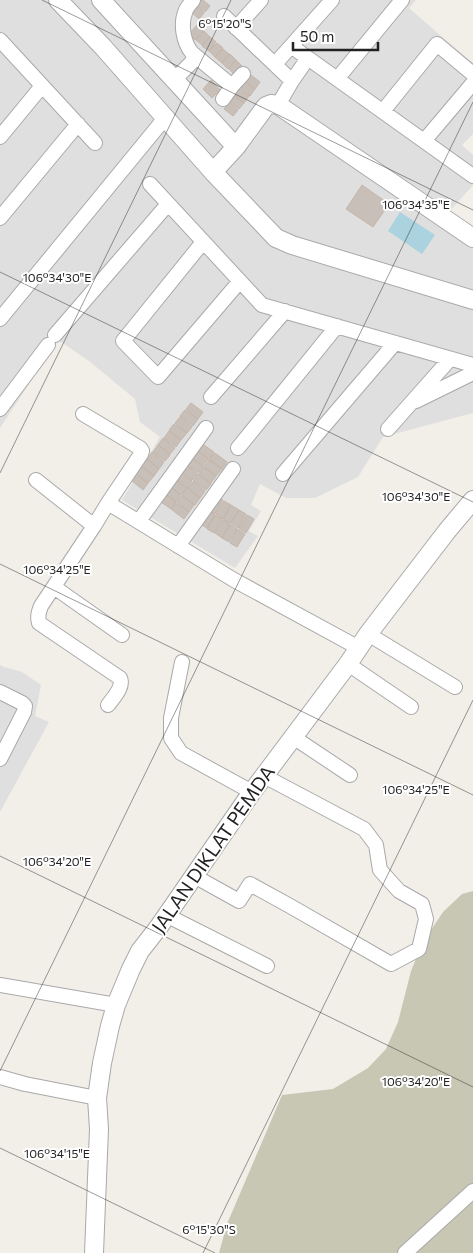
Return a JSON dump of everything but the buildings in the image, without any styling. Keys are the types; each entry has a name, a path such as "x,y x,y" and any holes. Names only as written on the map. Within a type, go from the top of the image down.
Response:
{"street":[{"path":"58,0 215,169 276,238 292,245 473,300"},
{"path":"101,0 174,80 234,150"},
{"path":"193,0 185,11 182,26 187,48 232,86"},
{"path":"236,28 261,0"},
{"path":"275,64 332,0"},
{"path":"338,79 402,0"},
{"path":"224,16 292,80"},
{"path":"382,111 437,44 473,74"},
{"path":"291,46 473,176"},
{"path":"2,48 42,86 95,143"},
{"path":"174,80 197,57"},
{"path":"278,106 292,80 308,58"},
{"path":"223,99 243,74"},
{"path":"424,141 473,83"},
{"path":"0,137 42,86"},
{"path":"215,169 234,150 266,106 271,104 278,106 473,238"},
{"path":"0,319 166,118"},
{"path":"0,218 78,124"},
{"path":"150,184 262,305 473,365"},
{"path":"0,409 52,340 168,204"},
{"path":"203,242 123,341 158,377 240,281"},
{"path":"212,397 284,312"},
{"path":"238,448 337,326"},
{"path":"283,474 395,343"},
{"path":"388,428 450,359"},
{"path":"409,405 473,373"},
{"path":"83,414 142,451 54,587 39,612 39,622 120,678 121,685 108,705"},
{"path":"139,521 206,428"},
{"path":"178,546 233,469"},
{"path":"36,480 94,526"},
{"name":"JALAN DIKLAT PEMDA","path":"94,1253 99,1129 97,1098 102,1063 116,1005 140,951 252,792 348,664 363,641 473,500"},
{"path":"108,502 234,580 455,687"},
{"path":"54,587 122,635"},
{"path":"182,662 171,718 171,738 181,753 252,792"},
{"path":"348,664 411,707"},
{"path":"0,692 25,706 24,712 0,759"},
{"path":"293,737 350,775"},
{"path":"194,876 239,901 250,884 391,964 420,949 426,919 422,904 399,891 380,870 376,845 364,829 264,776"},
{"path":"166,915 267,966"},
{"path":"0,985 116,1005"},
{"path":"0,1077 25,1084 97,1098"},
{"path":"405,1253 473,1191"}],"shaded area":[{"path":"0,0 416,0 409,8 473,64 473,134 462,145 473,155 473,185 449,212 473,226 473,413 383,437 358,477 315,498 286,498 260,484 251,505 261,511 249,531 258,536 235,568 122,500 160,437 140,422 135,399 89,361 58,340 0,428"},
{"path":"0,665 22,672 41,685 35,716 49,722 0,812"},
{"path":"473,891 473,1253 219,1253 227,1224 282,1095 333,1089 368,1068 386,1049 398,1022 411,971 423,942 443,912 462,894"}],"water":[{"path":"400,212 435,235 422,254 388,231"}]}
